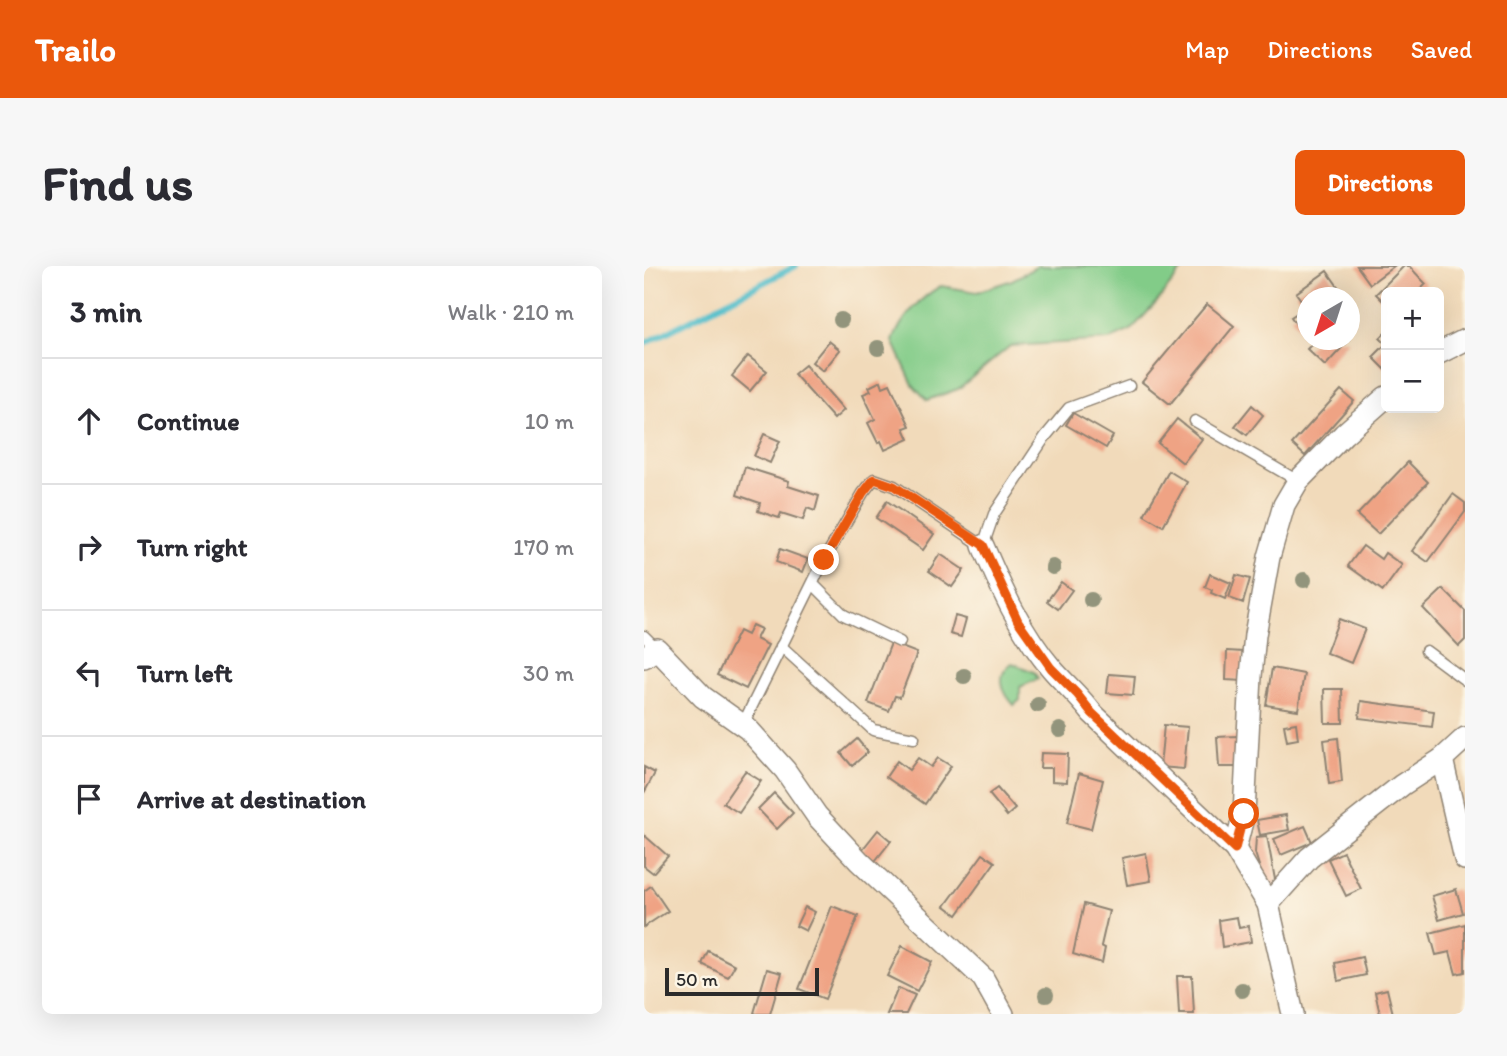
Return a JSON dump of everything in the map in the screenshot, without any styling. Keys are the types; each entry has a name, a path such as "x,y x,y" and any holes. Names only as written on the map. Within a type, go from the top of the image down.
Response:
{"street":[{"path":"1444,351 1465,340"},
{"path":"1235,849 1244,814 1251,676 1264,583 1284,505 1298,481 1381,401"},
{"path":"983,545 1018,621 1051,668 1110,730 1235,849 1268,904 1293,1014"},
{"path":"648,647 704,697 743,724 785,770 817,816 850,852 983,978 1003,1014"},
{"path":"1268,904 1309,858 1402,785 1442,759 1465,738"},
{"path":"1442,759 1465,859"}],"lane":[{"path":"743,724 848,517 874,479 894,486 983,545 994,514 1045,437 1069,408 1129,386"},
{"path":"1195,421 1298,481"},
{"path":"813,584 844,615 900,642"},
{"path":"781,646 873,730 914,738"},
{"path":"1426,652 1465,680"}],"green space":[{"path":"1038,266 1185,266 1131,330 1109,340 1010,346 958,389 927,400 913,385 893,341 912,309 941,286 977,292 1012,280"},
{"path":"1012,663 1034,672 1038,679 1020,687 1020,700 1014,705 1002,684 1003,673"}],"building":[{"path":"1357,266 1394,266 1370,284"},
{"path":"1404,266 1409,266 1426,284 1423,287 1383,287"},
{"path":"1327,271 1338,287 1304,287"},
{"path":"1207,304 1234,326 1170,404 1142,382"},
{"path":"1297,313 1297,325 1291,317"},
{"path":"829,341 840,350 823,371 812,362"},
{"path":"1381,349 1381,365 1373,357"},
{"path":"1308,350 1340,350 1325,366"},
{"path":"748,356 767,371 750,391 732,376"},
{"path":"805,365 844,410 834,419 794,374"},
{"path":"881,381 883,387 890,384 910,426 904,428 909,439 885,450 881,441 878,443 868,423 875,419 863,394 871,391 869,387"},
{"path":"1341,390 1354,401 1305,456 1292,444"},
{"path":"1252,405 1263,415 1247,435 1235,426"},
{"path":"1073,413 1113,436 1106,448 1066,425"},
{"path":"1177,419 1202,439 1183,463 1158,443"},
{"path":"764,434 780,441 770,463 754,456"},
{"path":"1408,462 1428,482 1378,534 1357,515"},
{"path":"745,467 789,481 788,486 819,496 815,511 807,508 803,520 781,513 779,518 758,511 760,503 737,495"},
{"path":"1169,471 1187,482 1163,526 1144,515"},
{"path":"1453,494 1465,503 1465,512 1428,562 1412,551"},
{"path":"887,501 934,534 923,550 876,518"},
{"path":"1363,546 1381,559 1385,553 1402,565 1383,591 1348,566"},
{"path":"780,549 808,559 803,572 776,562"},
{"path":"940,554 964,570 952,587 929,571"},
{"path":"1210,574 1231,583 1225,599 1205,587"},
{"path":"1236,575 1250,579 1243,603 1229,598"},
{"path":"1061,582 1072,590 1058,609 1047,601"},
{"path":"1443,589 1465,611 1465,640 1459,646 1423,608"},
{"path":"955,616 966,619 961,637 950,634"},
{"path":"1339,619 1365,629 1351,663 1326,653"},
{"path":"752,625 761,629 756,639 768,645 746,689 717,675 739,631 747,635"},
{"path":"891,643 917,653 900,697 895,696 889,711 868,703"},
{"path":"1227,651 1243,652 1243,681 1226,680"},
{"path":"1272,668 1304,674 1298,710 1266,705"},
{"path":"1109,674 1135,676 1133,695 1107,693"},
{"path":"1324,689 1342,689 1343,723 1325,723"},
{"path":"1361,701 1434,711 1432,727 1359,718"},
{"path":"1296,723 1298,739 1287,741 1284,725"},
{"path":"1164,725 1188,727 1184,769 1160,767"},
{"path":"1237,736 1239,767 1219,767 1217,737"},
{"path":"1338,738 1342,782 1329,784 1324,740"},
{"path":"857,739 868,752 852,766 841,753"},
{"path":"1041,753 1068,754 1067,782 1052,781 1052,768 1040,768"},
{"path":"918,758 931,767 938,758 951,766 925,804 886,777 897,761 909,770"},
{"path":"644,767 655,773 644,793"},
{"path":"745,771 761,781 739,813 723,803"},
{"path":"1079,773 1103,780 1091,829 1067,823"},
{"path":"997,788 1015,809 1007,816 989,794"},
{"path":"774,793 793,813 777,829 758,809"},
{"path":"1286,815 1289,830 1260,835 1257,820"},
{"path":"1305,826 1312,842 1281,855 1274,839"},
{"path":"878,830 891,841 875,861 862,850"},
{"path":"644,835 668,856 653,873 644,866"},
{"path":"1267,836 1276,885 1266,888 1255,853 1256,837"},
{"path":"1343,852 1361,889 1346,896 1328,859"},
{"path":"1146,853 1151,881 1127,885 1122,858"},
{"path":"983,854 995,862 957,915 945,906"},
{"path":"651,886 668,911 644,927 644,891"},
{"path":"1456,889 1463,913 1439,920 1432,896"},
{"path":"1084,904 1109,911 1101,946 1105,948 1102,963 1073,954"},
{"path":"832,906 858,916 825,999 799,989"},
{"path":"805,907 815,912 806,931 796,926"},
{"path":"1237,917 1239,928 1249,926 1251,942 1222,947 1219,920"},
{"path":"1465,924 1465,972 1456,974 1450,952 1436,955 1430,933"},
{"path":"902,946 932,962 917,991 887,976"},
{"path":"708,951 735,965 728,977 702,964"},
{"path":"1362,957 1366,975 1338,981 1335,963"},
{"path":"767,969 782,973 770,1014 756,1014 754,1013"},
{"path":"1177,976 1192,976 1194,1014 1179,1014"},
{"path":"898,988 915,995 906,1014 887,1014"},
{"path":"1387,989 1393,1014 1380,1014 1375,992"}],"waterway":[{"path":"644,344 796,266"}],"route":[{"path":"824,560 874,479 894,486 983,545 1018,621 1051,668 1092,713 1235,849 1244,814"}]}
